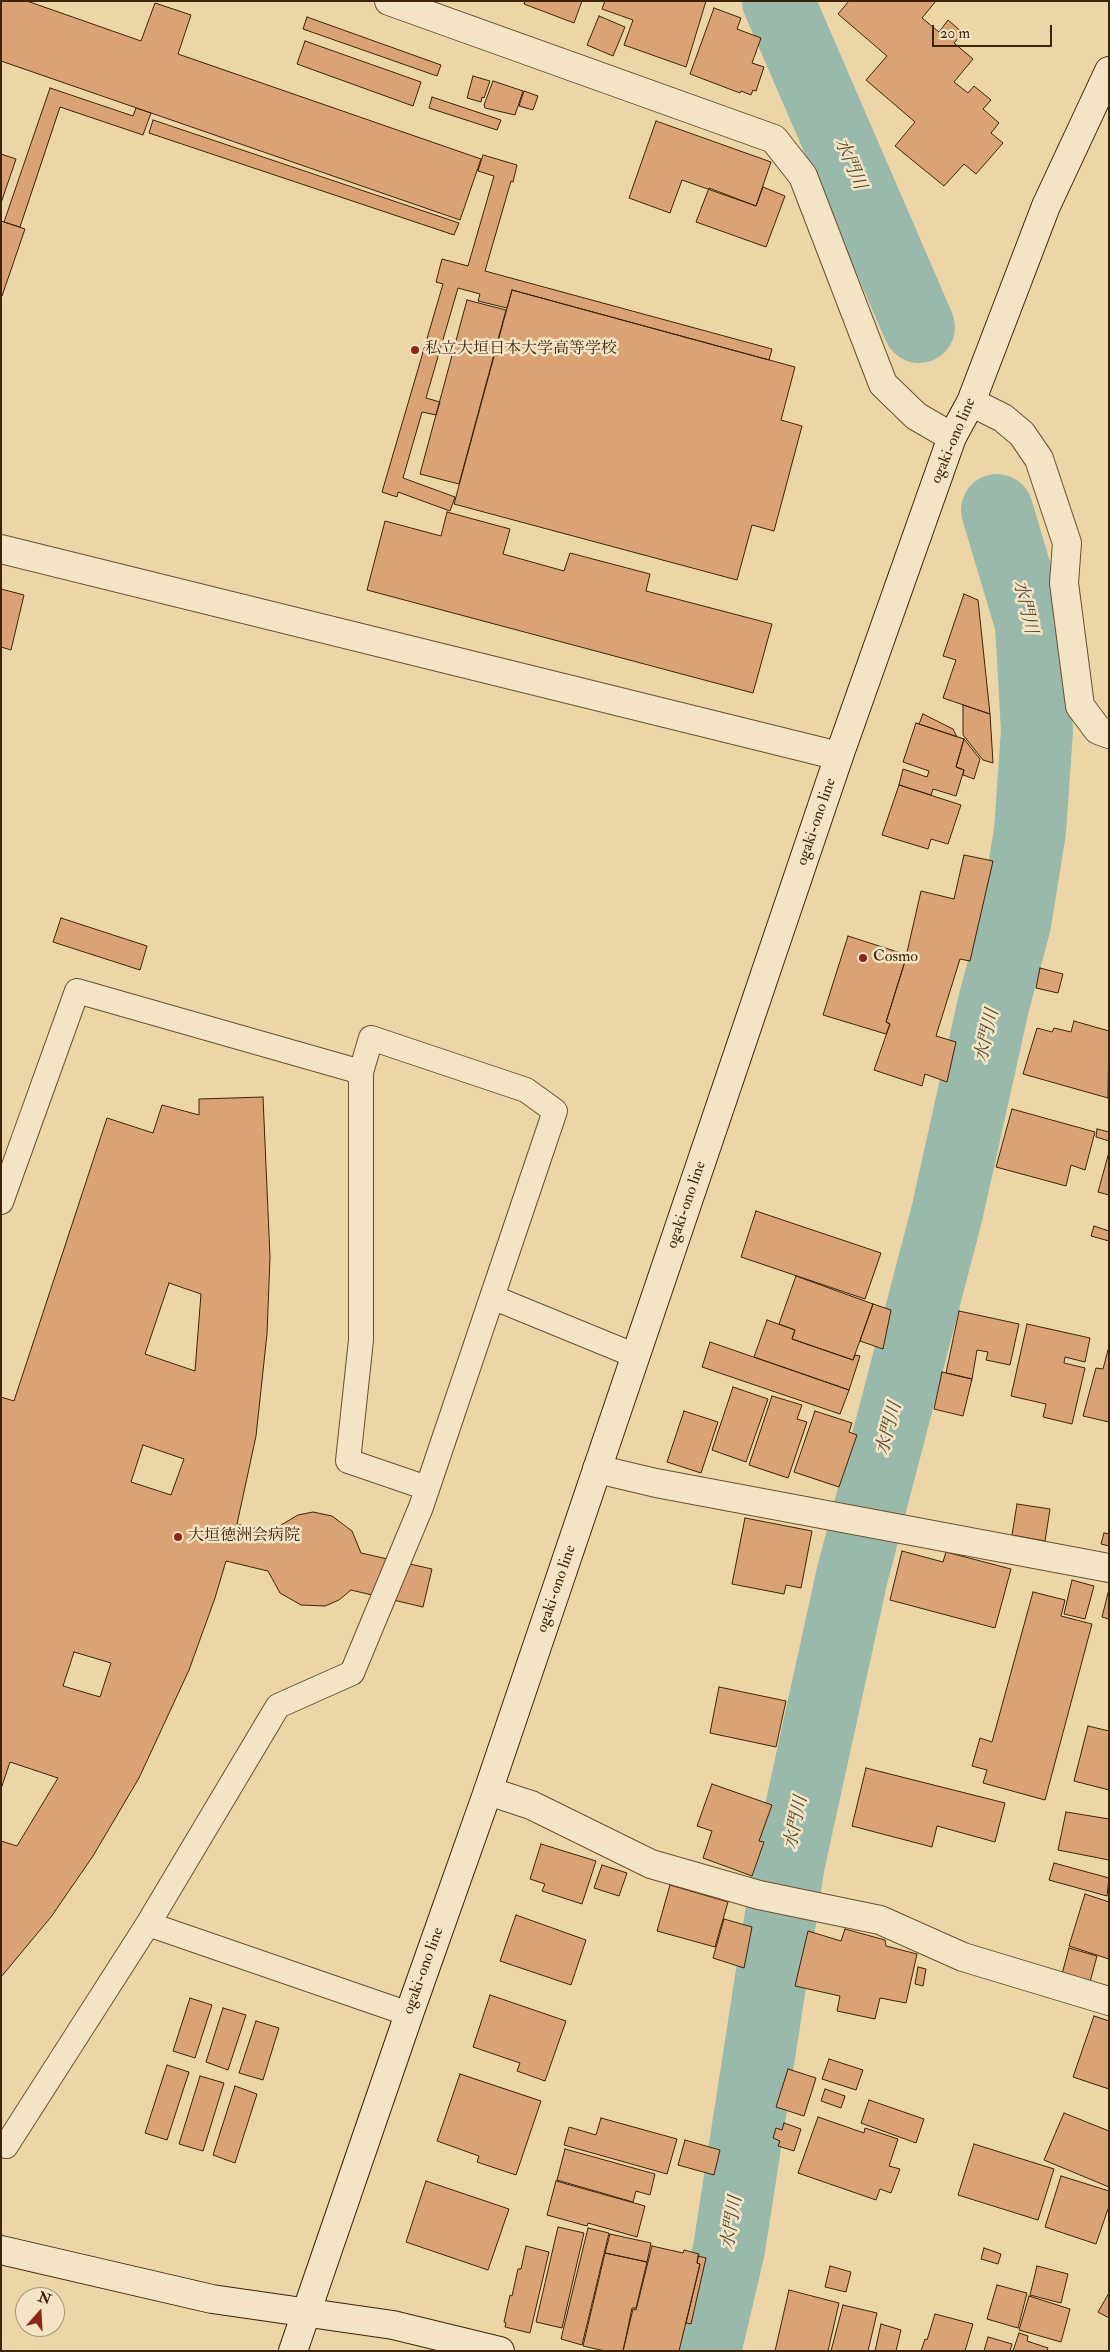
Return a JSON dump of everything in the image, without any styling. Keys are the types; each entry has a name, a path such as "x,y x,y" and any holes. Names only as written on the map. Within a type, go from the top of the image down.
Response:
{"street":[{"path":"390,1 774,139 803,176 883,384 916,416 952,437"},
{"name":"ogaki-ono line","path":"293,2351 408,2014 488,1791 839,756 952,437 971,402 1046,206 1109,71"},
{"path":"971,402 1003,418 1022,434 1039,459 1067,543 1064,583 1080,706 1098,730 1109,734"},
{"path":"1,550 839,756"},
{"path":"597,1469 656,1483 1109,1568"},
{"path":"488,1791 531,1805 650,1864 759,1895 821,1906 880,1920 963,1957 1109,2001"},
{"path":"1,2250 212,2299 393,2325 500,2351"}],"lane":[{"path":"1,1202 77,991 361,1072"},
{"path":"1,2144 6,2146 148,1924 278,1706 352,1673 427,1488 555,1111 526,1090 370,1038 361,1072 361,1340 348,1461 427,1488"},
{"path":"492,1297 636,1356"},
{"path":"148,1924 408,2014"}],"building":[{"path":"1,1 27,1 141,41 155,3 191,15 178,54 481,159 460,220 1,61"},
{"path":"525,1 582,1 574,23 524,4"},
{"path":"605,1 706,1 686,67 624,45 633,20 602,9"},
{"path":"849,1 936,1 922,18 939,32 948,20 963,33 954,43 973,59 954,82 968,93 974,86 991,100 983,109 999,123 991,133 1003,143 976,174 964,164 944,186 895,146 915,122 866,80 887,56 838,14"},
{"path":"714,8 741,18 737,29 761,38 752,63 764,67 756,91 753,90 751,95 741,91 740,93 690,74"},
{"path":"599,16 625,27 613,56 587,45"},
{"path":"307,17 441,65 437,76 303,29"},
{"path":"305,41 421,82 413,106 297,64"},
{"path":"473,76 490,81 481,102 467,98"},
{"path":"493,81 523,91 515,115 485,108 484,105"},
{"path":"50,88 133,116 136,108 151,113 143,135 60,107 20,227 4,222"},
{"path":"524,91 538,96 533,110 519,106"},
{"path":"432,97 501,120 497,130 429,108"},
{"path":"153,120 459,223 454,235 149,133"},
{"path":"656,121 771,162 756,206 682,180 670,213 629,198"},
{"path":"1,154 16,159 1,203"},
{"path":"483,155 517,165 485,271 772,349 769,360 512,290 507,308 478,301 480,294 458,288 426,398 440,402 436,415 422,412 403,478 455,497 450,511 398,492 397,497 382,492 443,284 436,282 442,259 468,266 494,176 478,171"},
{"path":"763,187 785,196 766,247 696,222 709,188 756,206"},
{"path":"1,221 25,229 2,296 1,296"},
{"path":"512,290 795,367 781,420 802,426 774,531 752,525 737,580 454,504"},
{"path":"467,300 506,310 459,484 420,474"},
{"path":"447,512 510,529 503,554 564,571 570,553 650,574 646,591 772,624 753,693 367,590 385,521 441,536"},
{"path":"1,589 24,595 11,650 1,647"},
{"path":"964,594 978,600 990,714 943,698 956,660 943,656"},
{"path":"963,705 990,714 993,763 983,760 963,735"},
{"path":"923,714 953,729 957,737 919,724"},
{"path":"916,723 964,739 956,767 964,770 956,796 933,789 931,795 899,785 903,769 927,777 929,771 903,762"},
{"path":"964,739 980,759 974,779 963,775 964,770 956,767"},
{"path":"899,785 961,805 948,844 931,839 928,849 882,835"},
{"path":"964,855 993,861 970,961 960,959 936,1036 956,1042 947,1082 925,1074 922,1086 874,1070 890,1024 886,1022 905,961 921,891 954,899"},
{"path":"61,918 147,946 140,970 53,942"},
{"path":"848,936 907,955 886,1022 890,1024 886,1034 823,1015"},
{"path":"1040,968 1063,974 1058,993 1036,988"},
{"path":"1074,1021 1109,1031 1108,1098 1023,1074 1037,1028 1052,1032 1054,1028 1071,1032"},
{"name":"大垣徳洲会病院","path":"263,1097 270,1257 267,1334 256,1436 237,1524 275,1533 281,1525 298,1515 313,1512 332,1516 352,1531 361,1553 432,1569 423,1607 351,1590 339,1600 325,1606 301,1605 280,1593 268,1571 226,1561 189,1670 139,1778 93,1856 51,1917 1,1977 1,1841 17,1846 58,1778 10,1762 1,1789 1,1397 14,1401 107,1118 153,1133 162,1105 199,1115 199,1099","holes":["169,1283 201,1294 195,1371 145,1354","143,1445 184,1459 171,1495 131,1482","74,1652 111,1663 100,1697 63,1686"]},
{"path":"1012,1109 1095,1132 1085,1170 1071,1165 1066,1186 996,1167"},
{"path":"1097,1129 1109,1132 1109,1141 1096,1137"},
{"path":"1109,1152 1109,1195 1098,1192"},
{"path":"756,1211 881,1253 865,1299 741,1257"},
{"path":"1094,1226 1109,1231 1109,1241 1091,1236"},
{"path":"796,1276 873,1304 853,1360 792,1339 795,1330 779,1324"},
{"path":"873,1304 891,1310 883,1349 860,1341"},
{"path":"959,1311 1019,1324 1010,1365 986,1360 988,1352 977,1350 972,1379 946,1373"},
{"path":"767,1320 795,1330 792,1339 853,1360 855,1355 860,1356 849,1390 754,1357"},
{"path":"1027,1324 1090,1338 1085,1362 1065,1357 1064,1363 1085,1368 1072,1424 1043,1417 1046,1404 1011,1396"},
{"path":"710,1342 849,1390 840,1414 702,1367"},
{"path":"1108,1350 1109,1422 1083,1416 1096,1368 1103,1369"},
{"path":"942,1372 972,1379 963,1416 934,1409"},
{"path":"733,1387 768,1399 746,1462 712,1450"},
{"path":"772,1396 802,1405 797,1419 807,1422 788,1478 749,1465"},
{"path":"684,1411 718,1422 701,1473 667,1462"},
{"path":"815,1411 852,1423 849,1432 857,1435 839,1487 794,1472"},
{"path":"1017,1504 1050,1509 1045,1541 1012,1535"},
{"path":"745,1518 812,1531 801,1588 786,1585 784,1594 732,1584"},
{"path":"1104,1533 1109,1534 1109,1546 1101,1544"},
{"path":"902,1551 943,1562 946,1552 1011,1569 995,1628 890,1600"},
{"path":"1072,1580 1094,1586 1085,1619 1064,1614"},
{"path":"1109,1589 1109,1619 1102,1617"},
{"path":"1033,1592 1065,1600 1061,1616 1092,1624 1045,1800 983,1783 987,1770 972,1766 980,1738 992,1742"},
{"path":"719,1687 786,1701 776,1747 710,1733"},
{"path":"1088,1726 1109,1731 1109,1790 1074,1781"},
{"path":"866,1768 1005,1803 995,1842 937,1826 932,1847 852,1826"},
{"path":"712,1784 772,1805 759,1841 764,1842 752,1876 703,1858 712,1831 697,1826"},
{"path":"1066,1812 1109,1819 1109,1860 1058,1850"},
{"path":"541,1844 596,1861 582,1904 542,1891 545,1884 530,1879"},
{"path":"1054,1863 1109,1878 1107,1896 1049,1880"},
{"path":"602,1865 627,1873 619,1896 594,1888"},
{"path":"670,1885 728,1902 715,1947 657,1931"},
{"path":"1085,1894 1109,1902 1109,1959 1069,1946"},
{"path":"516,1915 586,1940 571,1985 500,1961"},
{"path":"724,1919 752,1927 744,1968 713,1958"},
{"path":"845,1929 885,1940 886,1946 917,1954 906,2003 880,1998 875,2019 837,2011 840,1996 795,1986 808,1931 841,1941"},
{"path":"1069,1948 1097,1956 1090,1982 1062,1974"},
{"path":"918,1967 926,1969 923,1986 915,1984"},
{"path":"490,1995 566,2021 545,2081 517,2071 520,2063 473,2047"},
{"path":"190,1998 212,2005 195,2058 173,2051"},
{"path":"223,2008 246,2015 228,2070 206,2062"},
{"path":"1094,2016 1109,2021 1109,2089 1073,2077"},
{"path":"256,2021 279,2028 263,2080 239,2073"},
{"path":"829,2059 863,2070 856,2090 822,2079"},
{"path":"167,2065 189,2072 167,2140 145,2133"},
{"path":"788,2069 816,2078 804,2116 776,2107"},
{"path":"460,2074 541,2101 516,2175 477,2162 479,2156 437,2141"},
{"path":"200,2076 224,2083 203,2151 179,2144"},
{"path":"235,2086 257,2094 235,2163 213,2155"},
{"path":"825,2089 845,2096 841,2108 821,2101"},
{"path":"869,2100 924,2119 916,2143 861,2123"},
{"path":"1064,2113 1109,2131 1109,2187 1044,2160"},
{"path":"818,2117 864,2133 865,2128 898,2139 889,2166 900,2169 891,2193 880,2189 876,2200 798,2173"},
{"path":"601,2118 677,2139 667,2174 564,2145 569,2127 596,2135"},
{"path":"784,2123 801,2129 794,2151 778,2146 780,2141 773,2138 776,2128 782,2130"},
{"path":"685,2140 720,2150 714,2175 678,2165"},
{"path":"974,2144 1054,2169 1038,2220 958,2195"},
{"path":"565,2149 655,2174 650,2195 636,2191 633,2202 557,2180"},
{"path":"1061,2176 1109,2191 1109,2206 1096,2244 1045,2227"},
{"path":"426,2181 509,2209 488,2270 406,2242"},
{"path":"556,2181 645,2206 637,2237 588,2223 587,2226 547,2215"},
{"path":"558,2227 584,2233 562,2328 536,2322"},
{"path":"588,2228 609,2233 582,2345 561,2339"},
{"path":"610,2234 651,2243 647,2262 605,2253"},
{"path":"526,2246 549,2252 530,2333 505,2327 506,2323 504,2322 510,2295 512,2296 518,2269 521,2269"},
{"path":"652,2246 683,2253 684,2250 699,2254 697,2263 700,2264 679,2351 623,2351 633,2309 636,2310"},
{"path":"984,2248 1001,2254 998,2264 981,2259"},
{"path":"605,2253 647,2262 636,2308 632,2308 623,2351 605,2351 583,2346"},
{"path":"698,2256 706,2258 691,2324 686,2323 700,2264 697,2263"},
{"path":"830,2266 851,2272 846,2292 825,2287"},
{"path":"1037,2266 1068,2274 1061,2303 1030,2295"},
{"path":"997,2285 1027,2293 1018,2328 987,2319"},
{"path":"789,2290 839,2303 828,2351 775,2351"},
{"path":"1109,2293 1109,2318 1098,2312"},
{"path":"1029,2296 1070,2309 1061,2342 1019,2330"},
{"path":"843,2305 877,2313 868,2351 831,2351"},
{"path":"935,2314 973,2324 965,2351 921,2351 925,2339 927,2340"},
{"path":"881,2324 901,2330 896,2351 875,2351"},
{"path":"1019,2333 1028,2336 1027,2341 1048,2348 1047,2351 1013,2351"},
{"path":"988,2337 1012,2344 1010,2351 984,2351"}],"waterway":[{"name":"水門川","path":"778,1 919,327"},
{"name":"水門川","path":"705,2351 729,2249 789,1863 852,1576 947,1213 994,1002 1015,924 1030,831 1037,731 1031,624 997,510"}],"place":[{"name":"私立大垣日本大学高等学校","path":"415,350"},
{"name":"Cosmo","path":"863,958"},
{"name":"大垣徳洲会病院","path":"178,1537"}]}
